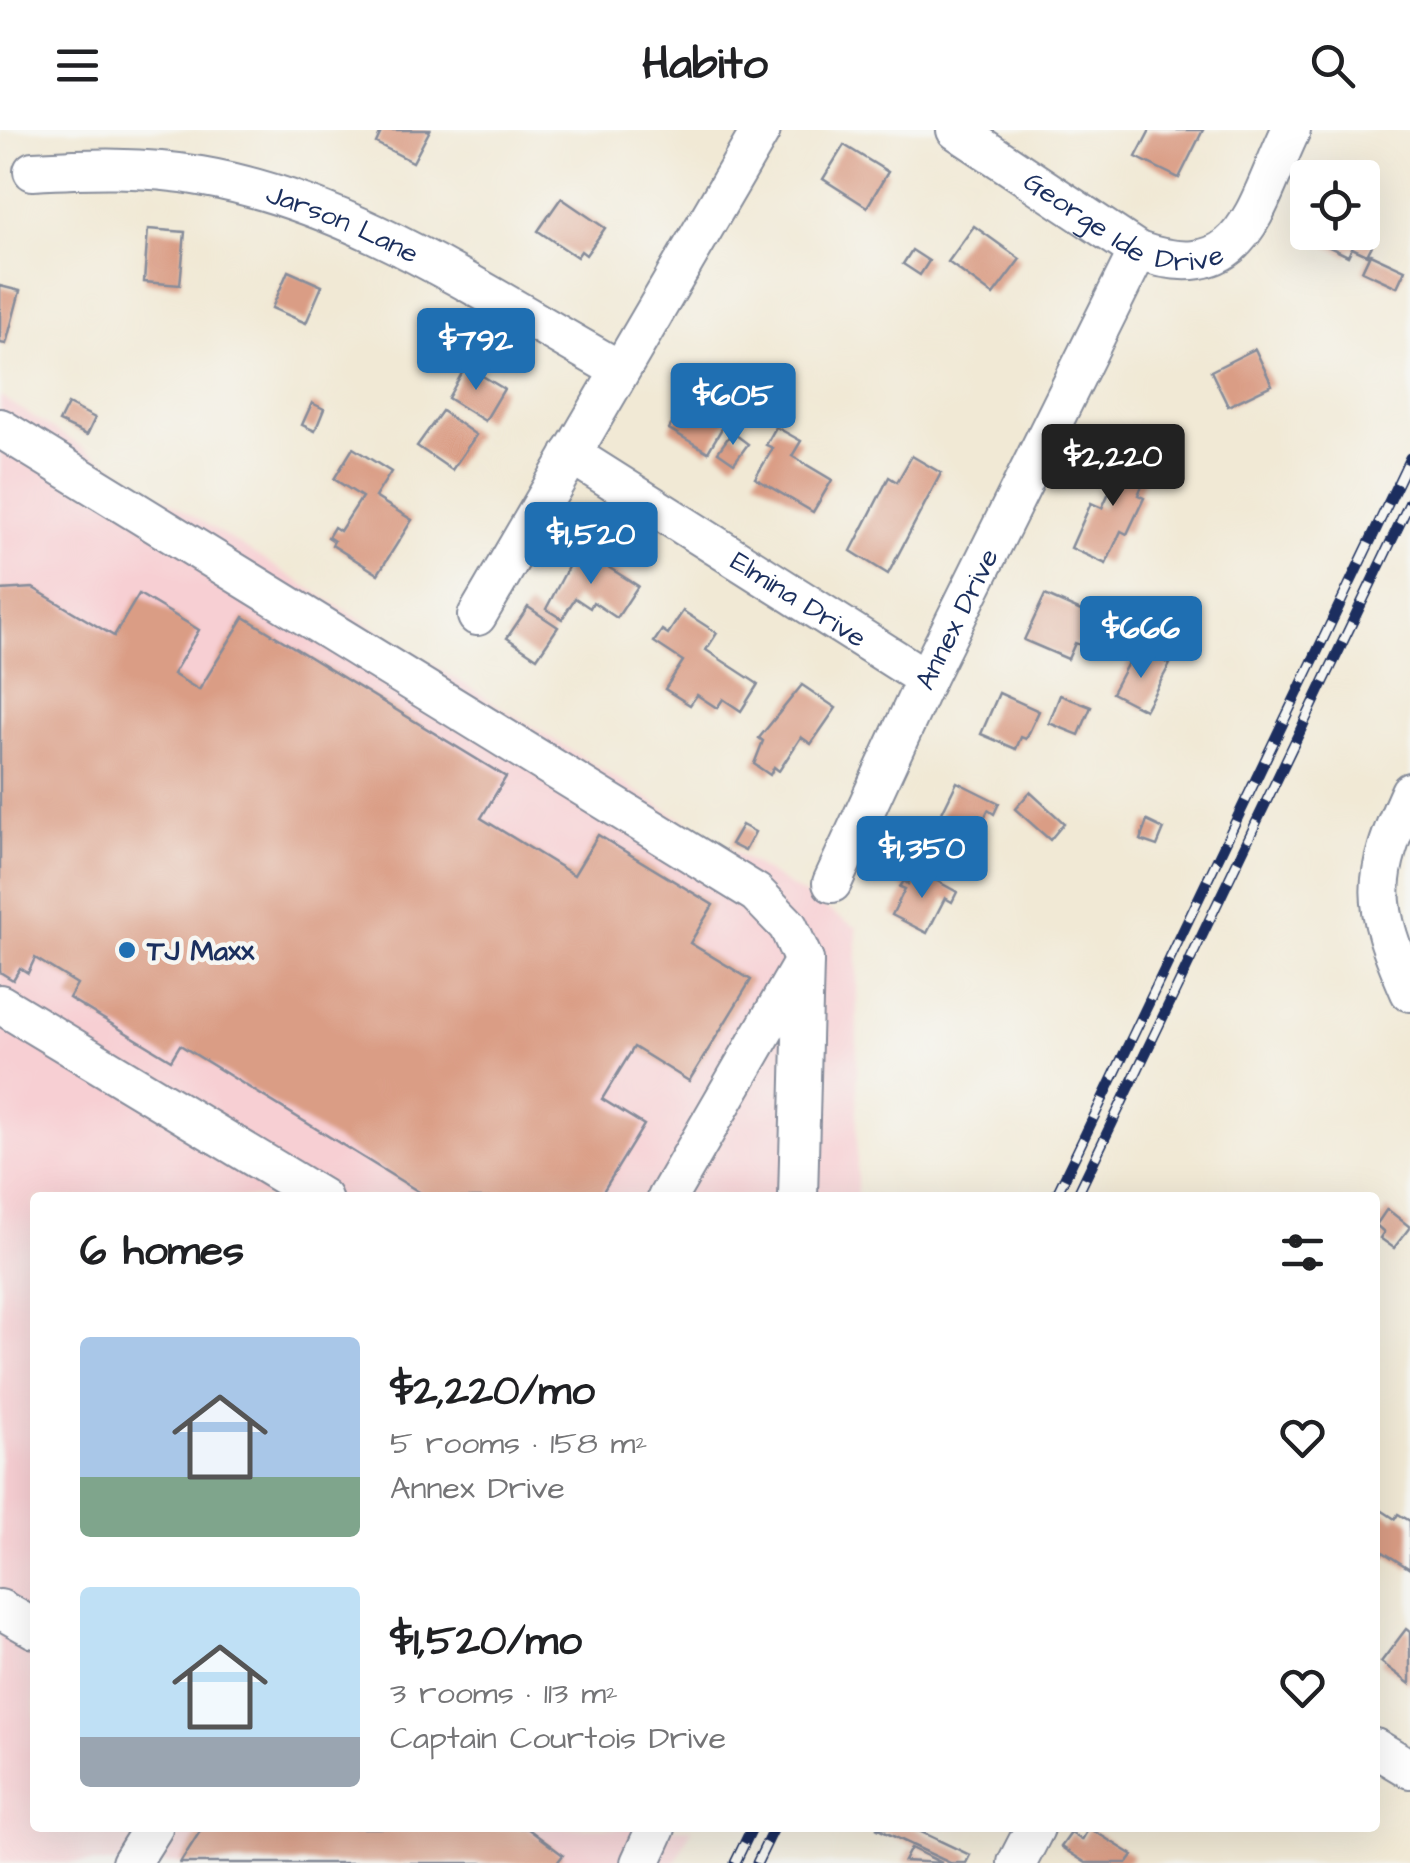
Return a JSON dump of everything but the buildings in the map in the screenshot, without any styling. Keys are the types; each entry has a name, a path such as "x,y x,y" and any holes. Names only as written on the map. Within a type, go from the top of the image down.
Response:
{"street":[{"path":"477,616 760,130"},
{"name":"George Ide Drive","path":"956,130 1138,251 1164,260 1202,262 1236,244 1292,130"},
{"name":"Jarson Lane","path":"33,171 118,166 202,176 334,215 452,273 620,370"},
{"name":"Annex Drive","path":"832,883 926,679 1138,251"},
{"path":"0,428 756,893 788,926 804,961 798,1192"},
{"name":"Elmina Drive","path":"571,454 926,679"},
{"path":"1410,792 1385,846 1378,904 1410,992"},
{"path":"669,1192 804,961"},
{"path":"0,1004 312,1192"},
{"path":"0,1609 30,1626"},
{"path":"1380,1751 1410,1769"},
{"path":"131,1863 150,1832"},
{"path":"640,1863 654,1832"},
{"path":"1017,1863 1033,1832"}],"shaded area":[{"path":"0,396 857,928 857,1192 30,1192 30,1832 690,1832 675,1863 0,1863"}],"railway":[{"path":"1058,1192 1410,458"},
{"path":"1079,1192 1410,502"},
{"path":"735,1863 750,1832"},
{"path":"757,1863 772,1832"}],"place":[{"name":"TJ Maxx","path":"127,950"}]}
